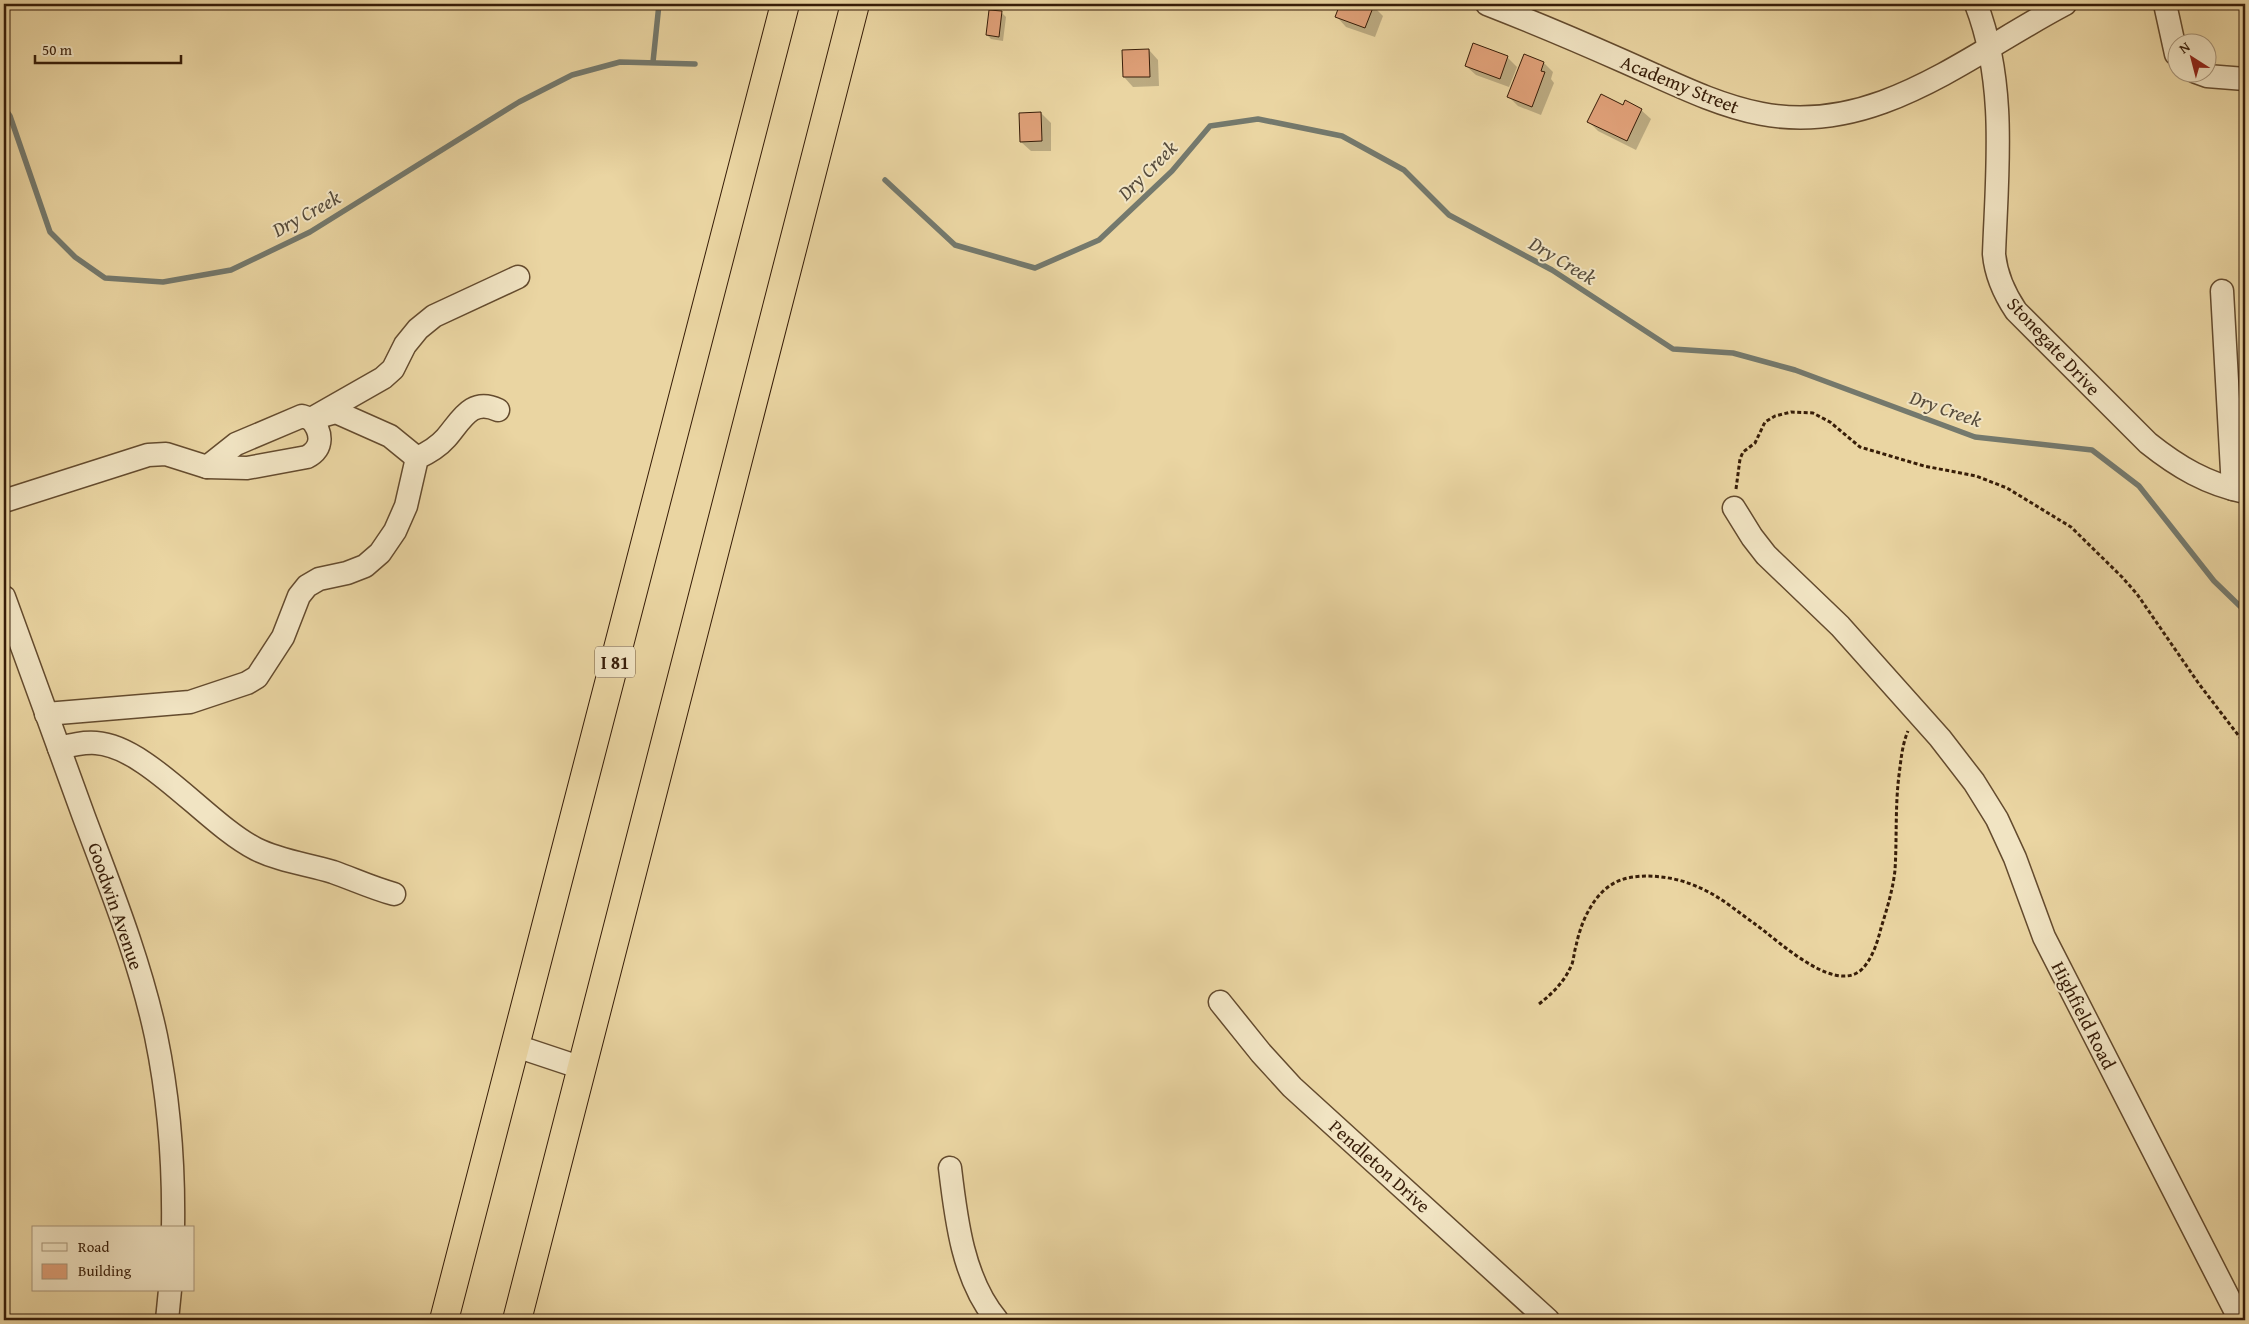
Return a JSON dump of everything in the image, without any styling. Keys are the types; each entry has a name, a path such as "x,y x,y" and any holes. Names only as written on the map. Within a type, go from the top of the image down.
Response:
{"highway":[{"name":"I 81","path":"444,1320 785,4"},
{"path":"517,1320 855,4"}],"street":[{"name":"Academy Street","path":"1488,4 1572,38 1724,105 1760,114 1789,118 1824,116 1882,102 1930,82 2066,4"},
{"name":"Stonegate Drive","path":"1976,4 1990,48 1998,111 1994,254 1995,268 2004,293 2016,312 2148,443 2171,462 2192,474 2239,490"},
{"path":"2165,4 2171,32"},
{"path":"2216,77 2245,79"},
{"path":"311,419 383,378 393,368 405,345 418,329 434,316 518,277"},
{"path":"2222,291 2239,490"},
{"path":"417,458 431,452 446,438 465,413 472,408 484,406 498,410"},
{"path":"311,419 336,412 390,436 417,458"},
{"path":"4,501 148,455 166,454 207,467 247,468 307,457 315,452 319,446 320,435 317,426 311,419 302,416 236,444 207,467"},
{"path":"46,714 190,702 247,683 256,677 283,637 299,596 307,586 319,579 347,573 365,566 380,553 395,531 406,506 417,458"},
{"name":"Highfield Road","path":"1734,508 1766,555 1840,626 1922,716 1974,782 1997,819 2015,858 2044,937 2240,1320"},
{"name":"Goodwin Avenue","path":"4,597 8,616 120,912 143,984 156,1036 167,1099 172,1152 173,1226"},
{"path":"59,748 78,743 98,743 116,747 131,754 230,834 256,849 278,858 333,872 372,888 394,894"},
{"name":"Pendleton Drive","path":"1220,1002 1261,1053 1292,1087 1548,1320"},
{"path":"516,1046 582,1068"},
{"path":"950,1168 953,1197 965,1254 976,1288 997,1320"},
{"path":"167,1320 170,1292"}],"path":[{"path":"1734,508 1740,459 1743,452 1755,442 1765,422 1775,416 1792,412 1813,413 1830,422 1860,447 1924,466 1976,476 2007,488 2071,527 2137,594 2193,676 2245,744"},
{"path":"1539,1004 1552,994 1565,978 1572,962 1582,922 1594,902 1606,888 1620,880 1633,877 1673,879 1699,887 1756,924 1798,958 1820,970 1848,976 1858,972 1867,964 1876,944 1888,907 1895,870 1897,796 1904,740 1908,730 1922,716"}],"building":[{"path":"1340,4 1374,5 1365,28 1335,17"},
{"path":"989,10 1002,11 999,37 986,35"},
{"path":"1473,43 1508,56 1500,79 1465,66"},
{"path":"1149,49 1150,77 1123,77 1122,50"},
{"path":"1524,54 1544,62 1541,71 1545,72 1532,107 1507,97"},
{"path":"1601,94 1623,105 1625,100 1642,109 1627,141 1587,122"},
{"path":"1041,112 1042,141 1020,142 1019,113"}],"waterway":[{"path":"653,62 659,4"},
{"name":"Dry Creek","path":"4,107 10,116 50,232 75,257 105,278 163,282 231,270 310,232 519,102 572,75 620,62 695,64"},
{"name":"Dry Creek","path":"885,180 955,245 1035,268 1099,240 1172,171 1210,126 1258,119 1342,136 1404,170 1449,215 1552,270 1673,349 1733,353 1795,370 1975,437 2092,450 2139,486 2214,581 2245,611"}]}
